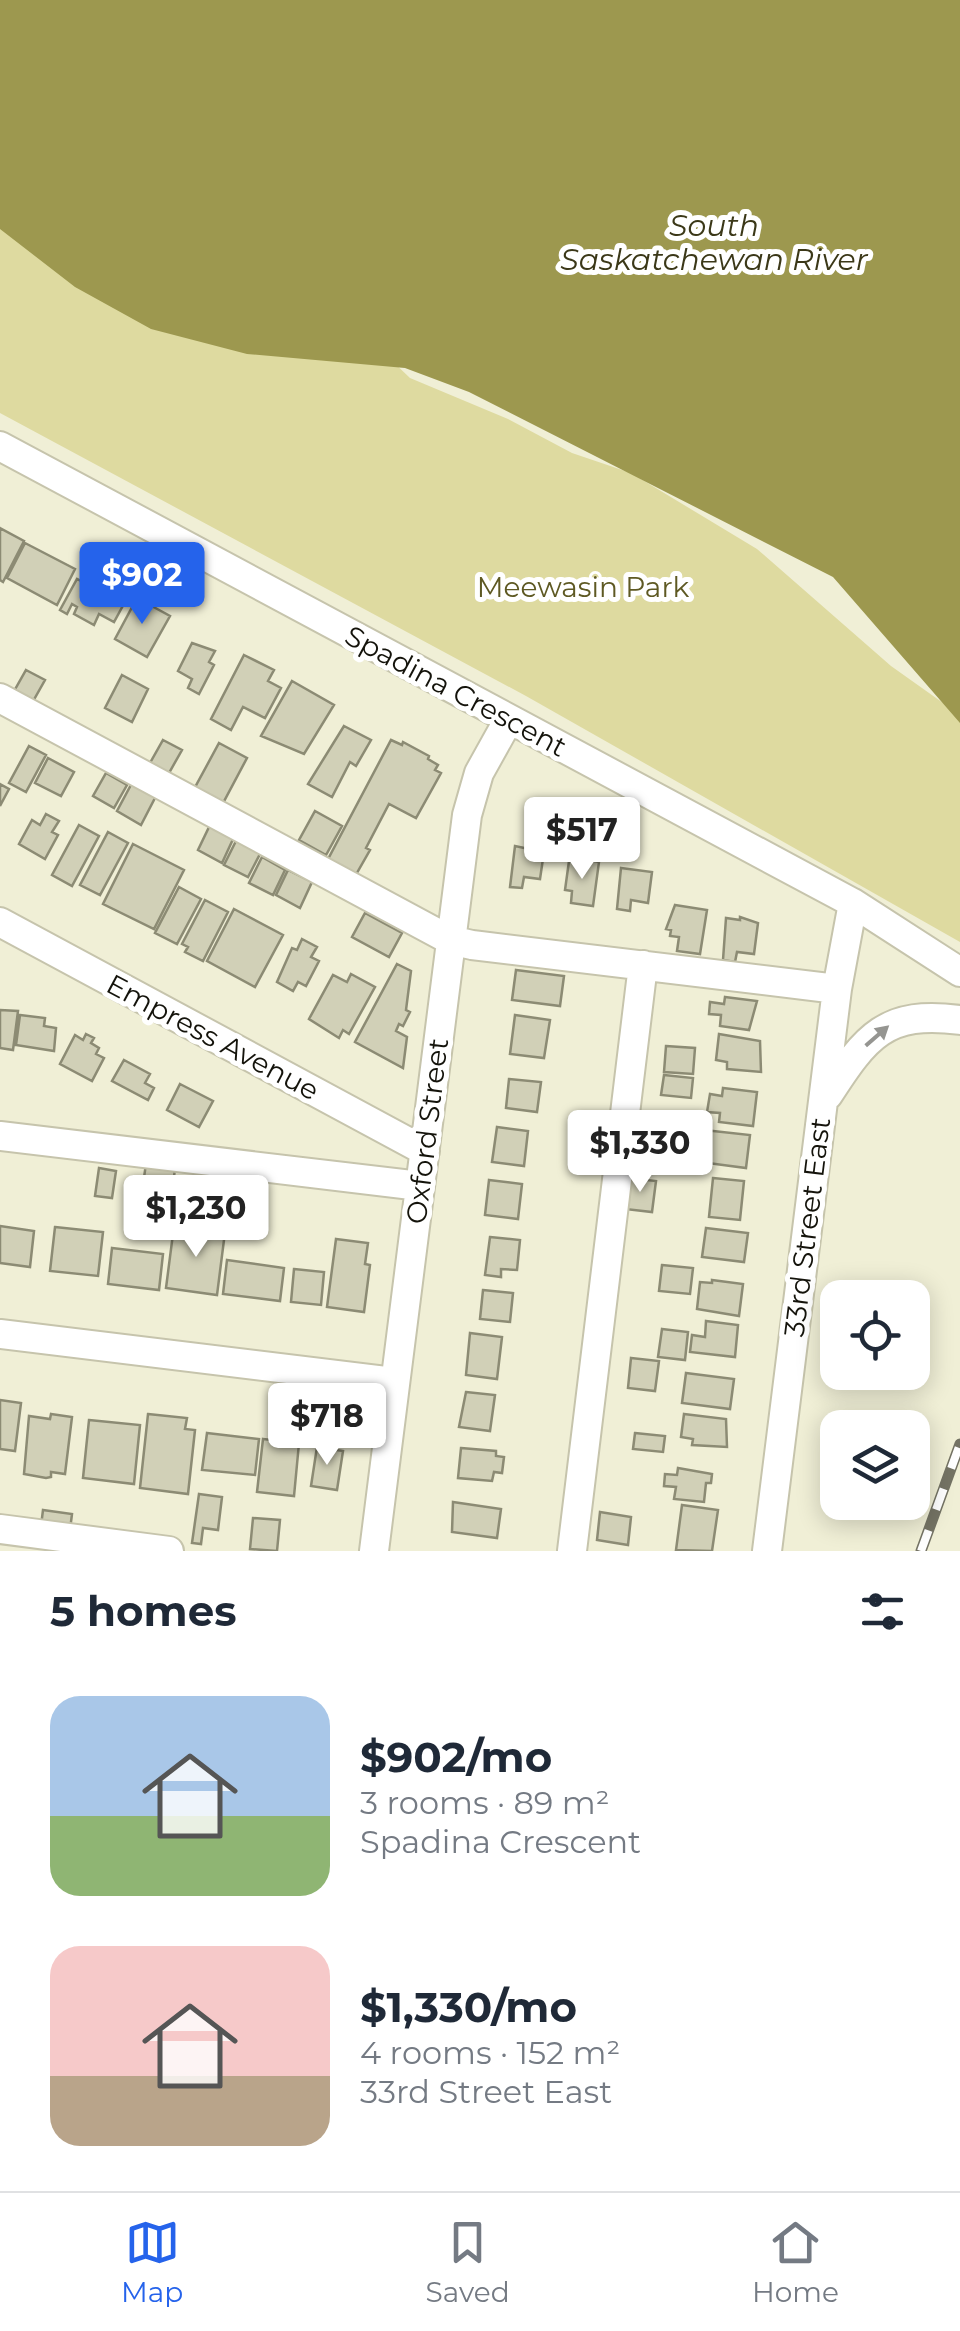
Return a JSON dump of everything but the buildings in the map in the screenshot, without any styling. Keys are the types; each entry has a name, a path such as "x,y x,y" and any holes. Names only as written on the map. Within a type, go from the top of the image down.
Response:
{"street":[{"name":"Spadina Crescent","path":"0,446 853,903 960,972"},
{"path":"0,698 450,940 837,988"},
{"name":"Oxford Street","path":"374,1551 467,815 479,773 509,719"},
{"name":"33rd Street East","path":"767,1551 837,988 853,903"},
{"name":"Empress Avenue","path":"0,922 426,1151"},
{"path":"0,939 40,944"},
{"path":"572,1551 643,965"},
{"path":"822,1105 849,1062 885,1027 904,1019 932,1016 960,1020"},
{"path":"0,1136 420,1186"},
{"path":"0,1334 394,1382"},
{"path":"0,1529 169,1551"}],"green space":[{"name":"Meewasin Park","path":"0,183 388,357 410,378 508,419 572,453 631,473 757,549 891,666 960,715 960,942 526,696 0,413"}],"water":[{"name":"South Saskatchewan River","path":"0,0 960,0 960,723 833,577 469,392 405,368 247,354 151,329 75,287 0,229"}],"railway":[{"path":"921,1551 960,1444"}]}
